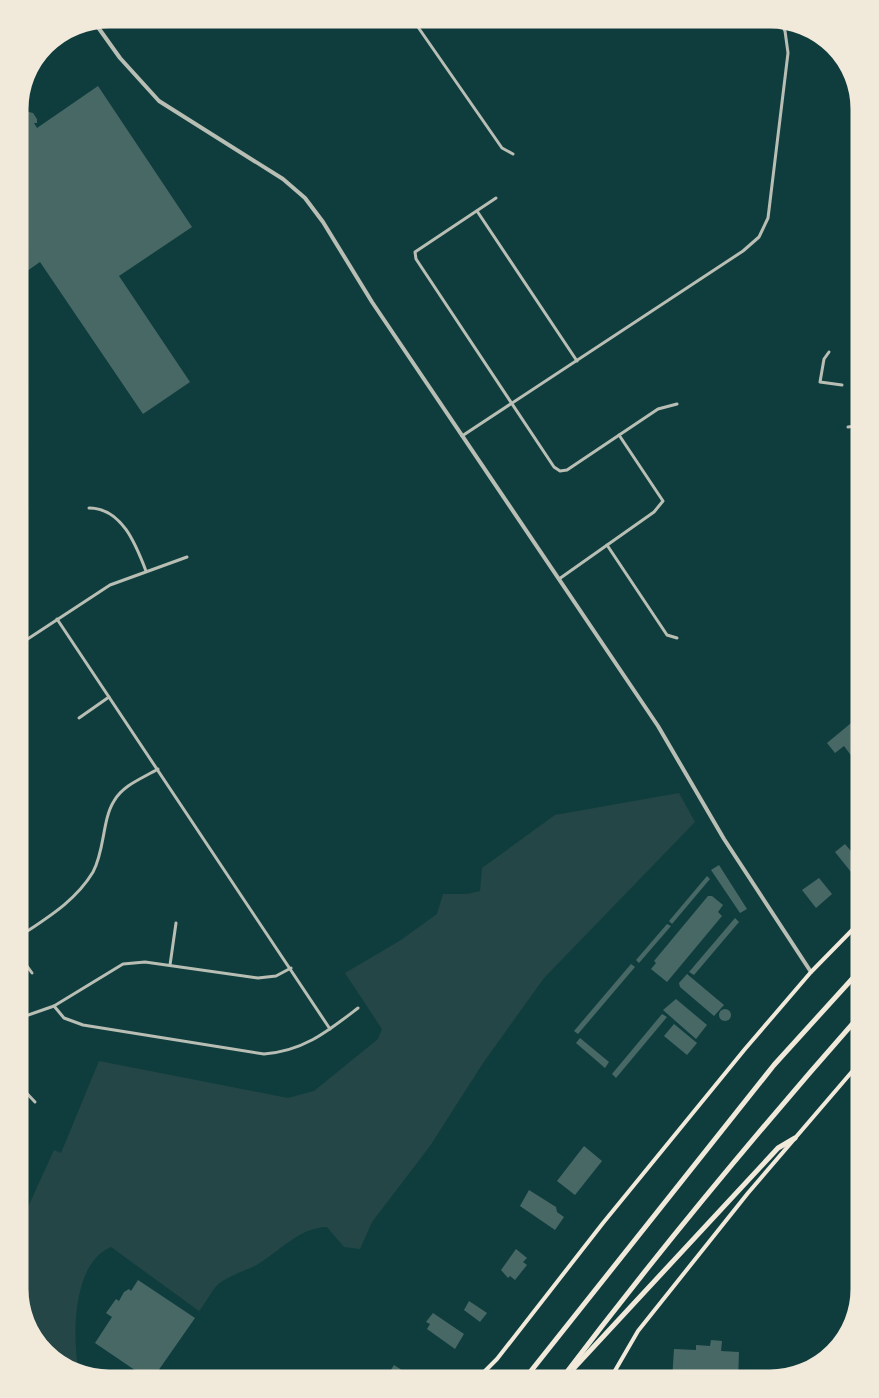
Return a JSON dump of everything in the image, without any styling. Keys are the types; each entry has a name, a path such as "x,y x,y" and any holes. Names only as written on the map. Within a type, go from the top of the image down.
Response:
{"highway":[{"path":"532,1371 774,1065 852,979"},
{"path":"568,1371 646,1266 800,1081 852,1024"},
{"path":"570,1371 778,1148 795,1138"}],"main road":[{"path":"485,1371 497,1359 629,1191 811,972 852,930"},
{"path":"615,1371 638,1331 852,1072"}],"street":[{"path":"418,27 502,148 513,154"},
{"path":"99,28 120,58 159,101 283,179 305,198 342,250 372,302 658,726 724,838 811,972"},
{"path":"462,436 743,251 759,237 768,218 787,67 787,41 782,28"},
{"path":"496,198 415,252 417,262 554,467 560,471 567,470 663,406 677,404"},
{"path":"477,211 577,361"},
{"path":"829,352 824,359 820,382 842,385"},
{"path":"848,427 852,426"},
{"path":"558,580 654,512 663,501 618,435"},
{"path":"90,508 106,510 112,514 132,540 146,571"},
{"path":"607,545 667,635 677,638"},
{"path":"27,639 110,585 187,557"},
{"path":"57,619 330,1029"},
{"path":"79,718 109,697"},
{"path":"27,931 63,907 79,891 93,871 101,852 114,801 128,786 158,769"},
{"path":"170,965 176,923"},
{"path":"27,1015 54,1006 111,969 123,964 143,962 258,978 276,976 291,968"},
{"path":"27,966 32,973"},
{"path":"54,1006 64,1018 83,1025 264,1054 290,1051 310,1043 358,1008"},
{"path":"27,1095 34,1102"}],"shaded area":[{"path":"679,793 695,822 544,978 483,1063 430,1146 372,1222 360,1249 344,1247 327,1227 307,1231 264,1261 221,1282 199,1311 111,1247 98,1256 89,1268 82,1284 76,1322 78,1364 55,1351 41,1334 31,1315 29,1305 27,1209 54,1150 61,1153 99,1061 288,1098 314,1091 378,1039 382,1029 345,973 401,940 437,914 443,894 467,894 480,891 482,868 555,815"}],"building":[{"path":"98,86 192,227 119,276 190,382 143,414 40,262 27,271 27,112 33,113 37,119 37,123 34,123 37,128"},
{"path":"852,722 852,757 844,746 835,753 827,743"},
{"path":"845,844 852,852 851,872 835,852"},
{"path":"719,865 747,909 740,913 711,870"},
{"path":"707,876 710,879 672,924 669,921"},
{"path":"819,878 832,894 816,908 802,890"},
{"path":"708,896 712,896 723,905 718,912 722,916 667,982 651,969 656,963 654,961"},
{"path":"735,918 739,922 694,975 689,972"},
{"path":"667,924 671,926 639,963 636,960"},
{"path":"631,964 635,967 578,1034 574,1031"},
{"path":"687,974 724,1005 714,1016 680,987 679,983"},
{"path":"676,999 707,1025 696,1039 663,1010"},
{"path":"725,1009 731,1015 725,1021 719,1015"},
{"path":"662,1014 667,1017 616,1078 612,1074"},
{"path":"674,1024 697,1043 687,1055 664,1036"},
{"path":"580,1038 609,1062 605,1068 576,1043"},
{"path":"584,1146 602,1161 575,1195 557,1181"},
{"path":"529,1190 556,1207 557,1212 564,1217 555,1230 520,1206"},
{"path":"516,1249 527,1258 523,1262 527,1265 515,1280 510,1276 508,1278 501,1270"},
{"path":"138,1280 195,1318 158,1371 136,1371 95,1343 112,1317 106,1313 116,1299 119,1301 124,1292 129,1289 131,1291"},
{"path":"469,1301 487,1313 480,1322 464,1310"},
{"path":"433,1313 464,1334 455,1349 427,1329 430,1324 426,1322"},
{"path":"711,1340 722,1341 721,1351 739,1352 738,1371 673,1371 674,1349 696,1350 696,1345 710,1346"},
{"path":"394,1365 403,1371 390,1371"}]}
